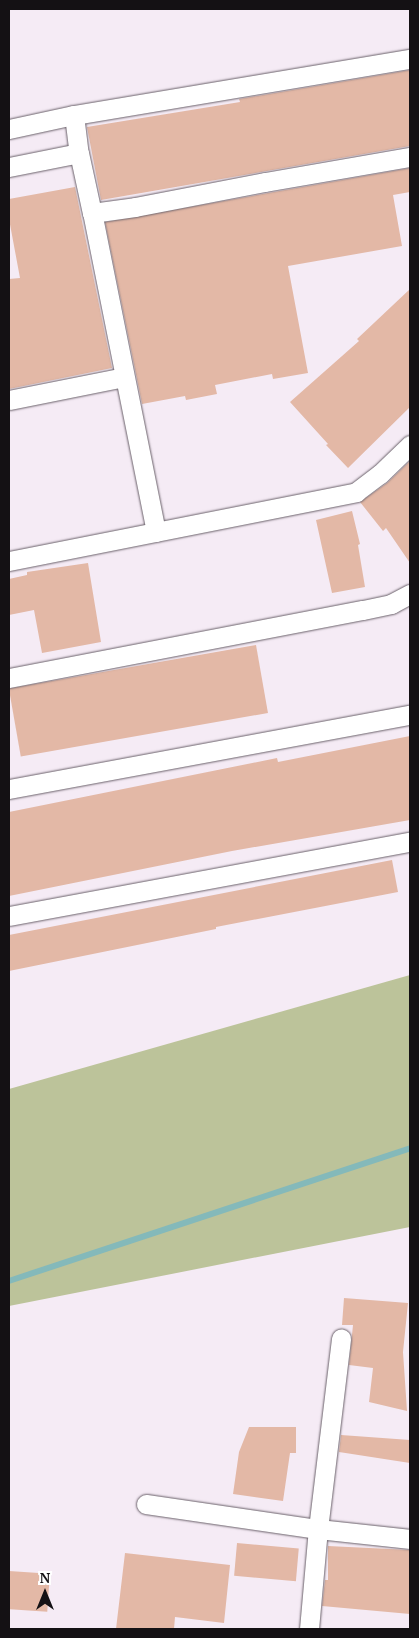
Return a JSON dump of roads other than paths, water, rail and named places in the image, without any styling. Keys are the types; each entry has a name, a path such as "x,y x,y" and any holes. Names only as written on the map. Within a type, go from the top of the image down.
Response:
{"street":[{"path":"9,128 74,115 410,59"},
{"path":"74,115 79,153 156,532"},
{"path":"9,167 79,153"},
{"path":"92,212 134,207 410,157"},
{"path":"9,400 124,376"},
{"path":"9,561 356,492 380,474 410,445"},
{"path":"9,678 363,610 390,604 410,594"},
{"path":"9,789 410,715"},
{"path":"9,916 410,842"},
{"path":"309,1629 318,1529 341,1338"},
{"path":"146,1504 318,1529 410,1539"}],"waterway":[{"path":"9,1281 410,1148"}]}
